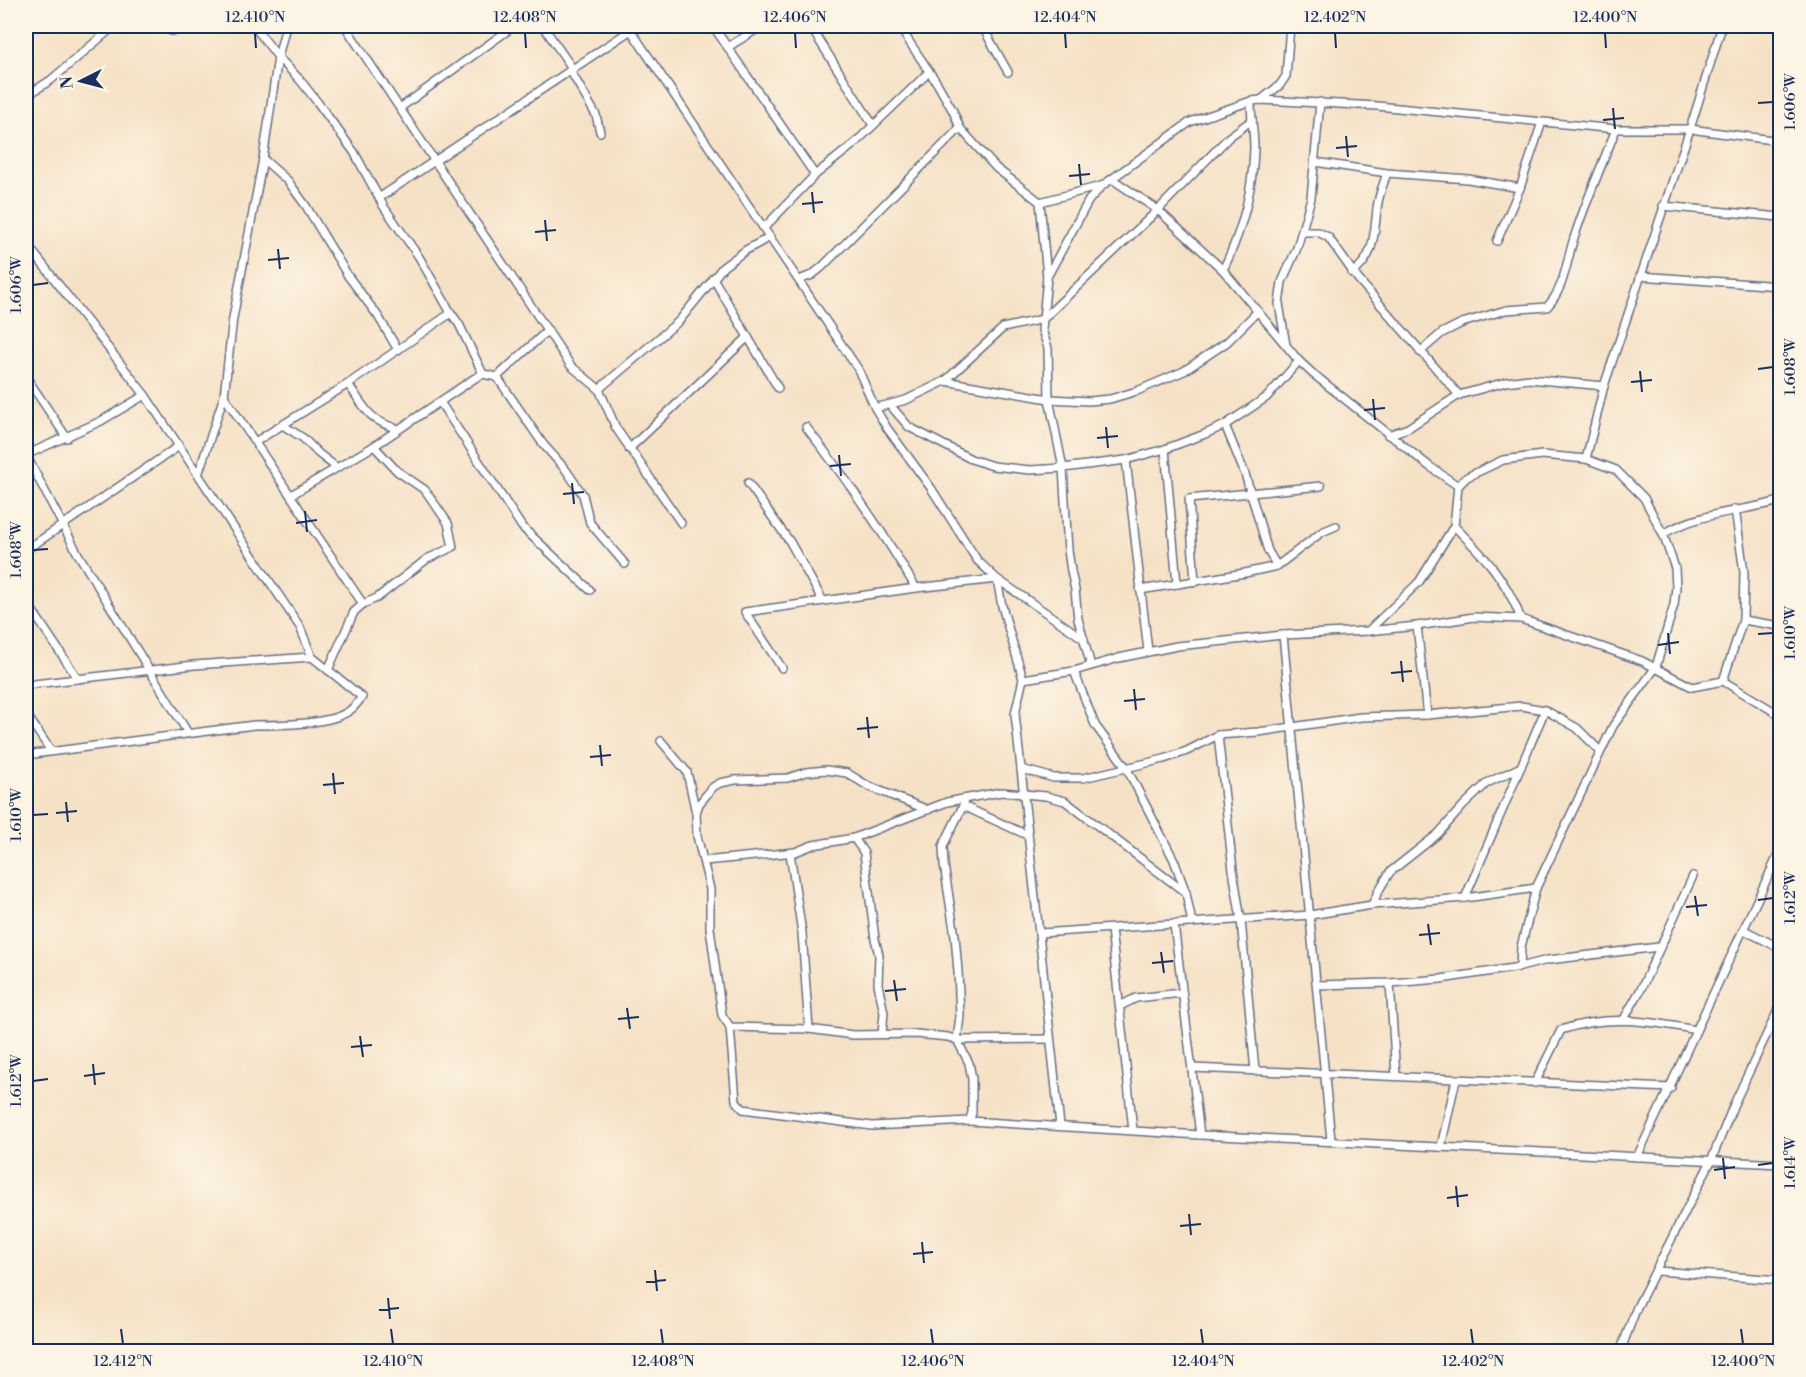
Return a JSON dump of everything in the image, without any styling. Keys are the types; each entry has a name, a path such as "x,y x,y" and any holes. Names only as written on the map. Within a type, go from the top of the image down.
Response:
{"street":[{"path":"26,96 51,80 114,26"},
{"path":"165,26 171,31 180,30 185,26"},
{"path":"254,26 340,132 466,336 483,374"},
{"path":"198,475 225,396 232,318 263,159 278,57 286,26"},
{"path":"345,26 572,366 599,389 616,428 681,523"},
{"path":"400,108 514,26"},
{"path":"543,26 571,69 596,115 600,132"},
{"path":"713,26 815,175"},
{"path":"728,47 762,26"},
{"path":"810,26 873,125"},
{"path":"903,26 904,34 953,111 960,128 996,168 1040,202 1047,278 1042,330 1048,348 1049,399 1063,468 1071,571 1076,590 1078,619 1091,666"},
{"path":"982,26 1008,72"},
{"path":"1261,100 1280,85 1286,76 1290,26"},
{"path":"1586,459 1604,386 1722,26"},
{"path":"379,198 632,27 858,369 875,408 931,488 977,560 997,579 1084,639"},
{"path":"764,228 815,175 854,144 929,72"},
{"path":"1223,270 1237,243 1250,183 1254,147 1251,101"},
{"path":"1047,278 1089,200 1102,186 1191,122 1251,101 1320,102 1616,129 1690,129 1780,141"},
{"path":"1286,345 1279,304 1282,282 1302,232 1311,198 1320,102"},
{"path":"875,408 906,400 945,381 1003,328 1043,319 1158,210 1229,137 1252,120"},
{"path":"1497,241 1520,188 1542,122"},
{"path":"798,280 812,275 822,267 960,128"},
{"path":"1420,352 1431,340 1462,323 1506,310 1547,307 1552,302 1562,282 1573,240 1616,129"},
{"path":"263,159 288,181 306,206 348,276 378,316 398,350"},
{"path":"1315,162 1387,173 1468,179 1520,188"},
{"path":"1352,273 1364,263 1373,242 1377,207 1387,173"},
{"path":"1112,179 1158,210 1223,270 1299,361 1388,435 1458,486"},
{"path":"1040,202 1102,186"},
{"path":"1663,206 1780,217"},
{"path":"1302,232 1318,232 1328,237 1352,273 1459,395"},
{"path":"599,389 680,321 713,278 732,260 770,237"},
{"path":"26,243 145,395 300,627 312,657 362,697 351,710 345,713 311,722 254,725 26,754"},
{"path":"1640,276 1780,286"},
{"path":"713,278 778,388"},
{"path":"945,381 1049,399 1089,401 1110,399 1160,382 1206,358 1227,342 1258,311"},
{"path":"255,442 348,384 451,313"},
{"path":"497,377 548,330"},
{"path":"629,449 748,337"},
{"path":"890,405 909,427 971,459 993,466 1030,470 1063,468 1126,460 1165,449 1226,424 1267,397 1299,361"},
{"path":"291,495 374,446 483,374 497,377 543,444 566,470 583,495 590,523 625,564"},
{"path":"26,377 29,390 67,438"},
{"path":"1388,435 1408,428 1459,395 1506,382 1529,379 1604,386"},
{"path":"348,384 371,417 383,425 399,429"},
{"path":"145,395 101,422 26,455 62,526 188,733"},
{"path":"225,396 363,604"},
{"path":"440,402 517,520 590,590"},
{"path":"1226,424 1245,474 1268,551 1277,566"},
{"path":"284,426 303,438 336,467"},
{"path":"806,427 841,474 916,588"},
{"path":"26,550 179,446"},
{"path":"328,670 354,612 363,604 377,598 428,559 453,547 448,523 425,490 398,471 374,446"},
{"path":"1165,449 1177,584"},
{"path":"1368,631 1419,582 1454,526 1458,486 1467,477 1503,460 1542,455 1586,459 1616,470 1634,486 1649,505 1663,534 1675,568 1676,587 1674,605 1656,667 1613,726 1536,888 1521,947 1520,967"},
{"path":"1126,460 1148,651"},
{"path":"748,483 790,542 823,601"},
{"path":"1195,582 1189,499 1321,486"},
{"path":"1663,534 1690,521 1735,509 1780,501"},
{"path":"1723,681 1743,620 1743,566 1735,509"},
{"path":"1140,590 1277,566 1322,532 1336,526"},
{"path":"1454,526 1486,557 1505,582 1521,619"},
{"path":"782,668 745,612 997,579"},
{"path":"997,579 1002,606 1023,679 1015,714 1059,1126"},
{"path":"26,601 78,679"},
{"path":"1023,679 1074,671 1148,651 1177,646 1283,635 1368,631 1474,617 1521,619 1642,661 1692,687 1723,681 1780,715"},
{"path":"1743,620 1780,626"},
{"path":"1417,626 1427,715"},
{"path":"1283,635 1331,1140"},
{"path":"26,685 194,665 312,657"},
{"path":"1074,671 1095,725 1126,767 1174,860 1186,893 1192,923"},
{"path":"1021,769 1054,778 1083,778 1172,756 1218,735 1361,717 1427,715 1521,706 1545,710 1577,728 1600,751"},
{"path":"1465,898 1545,710"},
{"path":"26,714 51,751"},
{"path":"1218,735 1241,920 1255,1071"},
{"path":"661,741 687,772 696,813 697,836 710,889 710,928 722,1015 730,1027 736,1101 743,1110 872,1126 969,1121 1780,1164"},
{"path":"1372,906 1378,890 1390,872 1438,834 1487,783 1521,767"},
{"path":"696,813 699,804 713,787 720,783 735,780 789,778 806,772 826,770 847,773 868,786 928,810"},
{"path":"704,861 790,853 813,845 854,838 947,802 963,802 1001,792 1065,801 1186,893"},
{"path":"963,802 1027,835"},
{"path":"963,802 943,846 958,971 960,1016 957,1040 969,1063 972,1079 972,1113 969,1121"},
{"path":"854,838 864,853 879,955 878,984 884,1013 882,1035"},
{"path":"1637,1157 1780,851"},
{"path":"790,853 802,933 809,1029"},
{"path":"1624,1019 1692,876"},
{"path":"1040,933 1310,915 1536,888"},
{"path":"1174,924 1200,1135"},
{"path":"1112,928 1133,1130"},
{"path":"1744,930 1780,948"},
{"path":"1317,985 1441,979 1520,967 1548,960 1659,947"},
{"path":"1390,983 1396,1076"},
{"path":"1120,1006 1136,998 1182,993"},
{"path":"1620,1352 1637,1307 1711,1161 1734,1104 1780,1006"},
{"path":"1535,1083 1561,1030 1591,1021 1624,1019 1670,1024 1696,1030"},
{"path":"730,1027 809,1029 853,1035 926,1034 957,1040 1050,1039"},
{"path":"1192,1068 1671,1088"},
{"path":"1441,1147 1456,1079"},
{"path":"1657,1271 1780,1280"}]}
